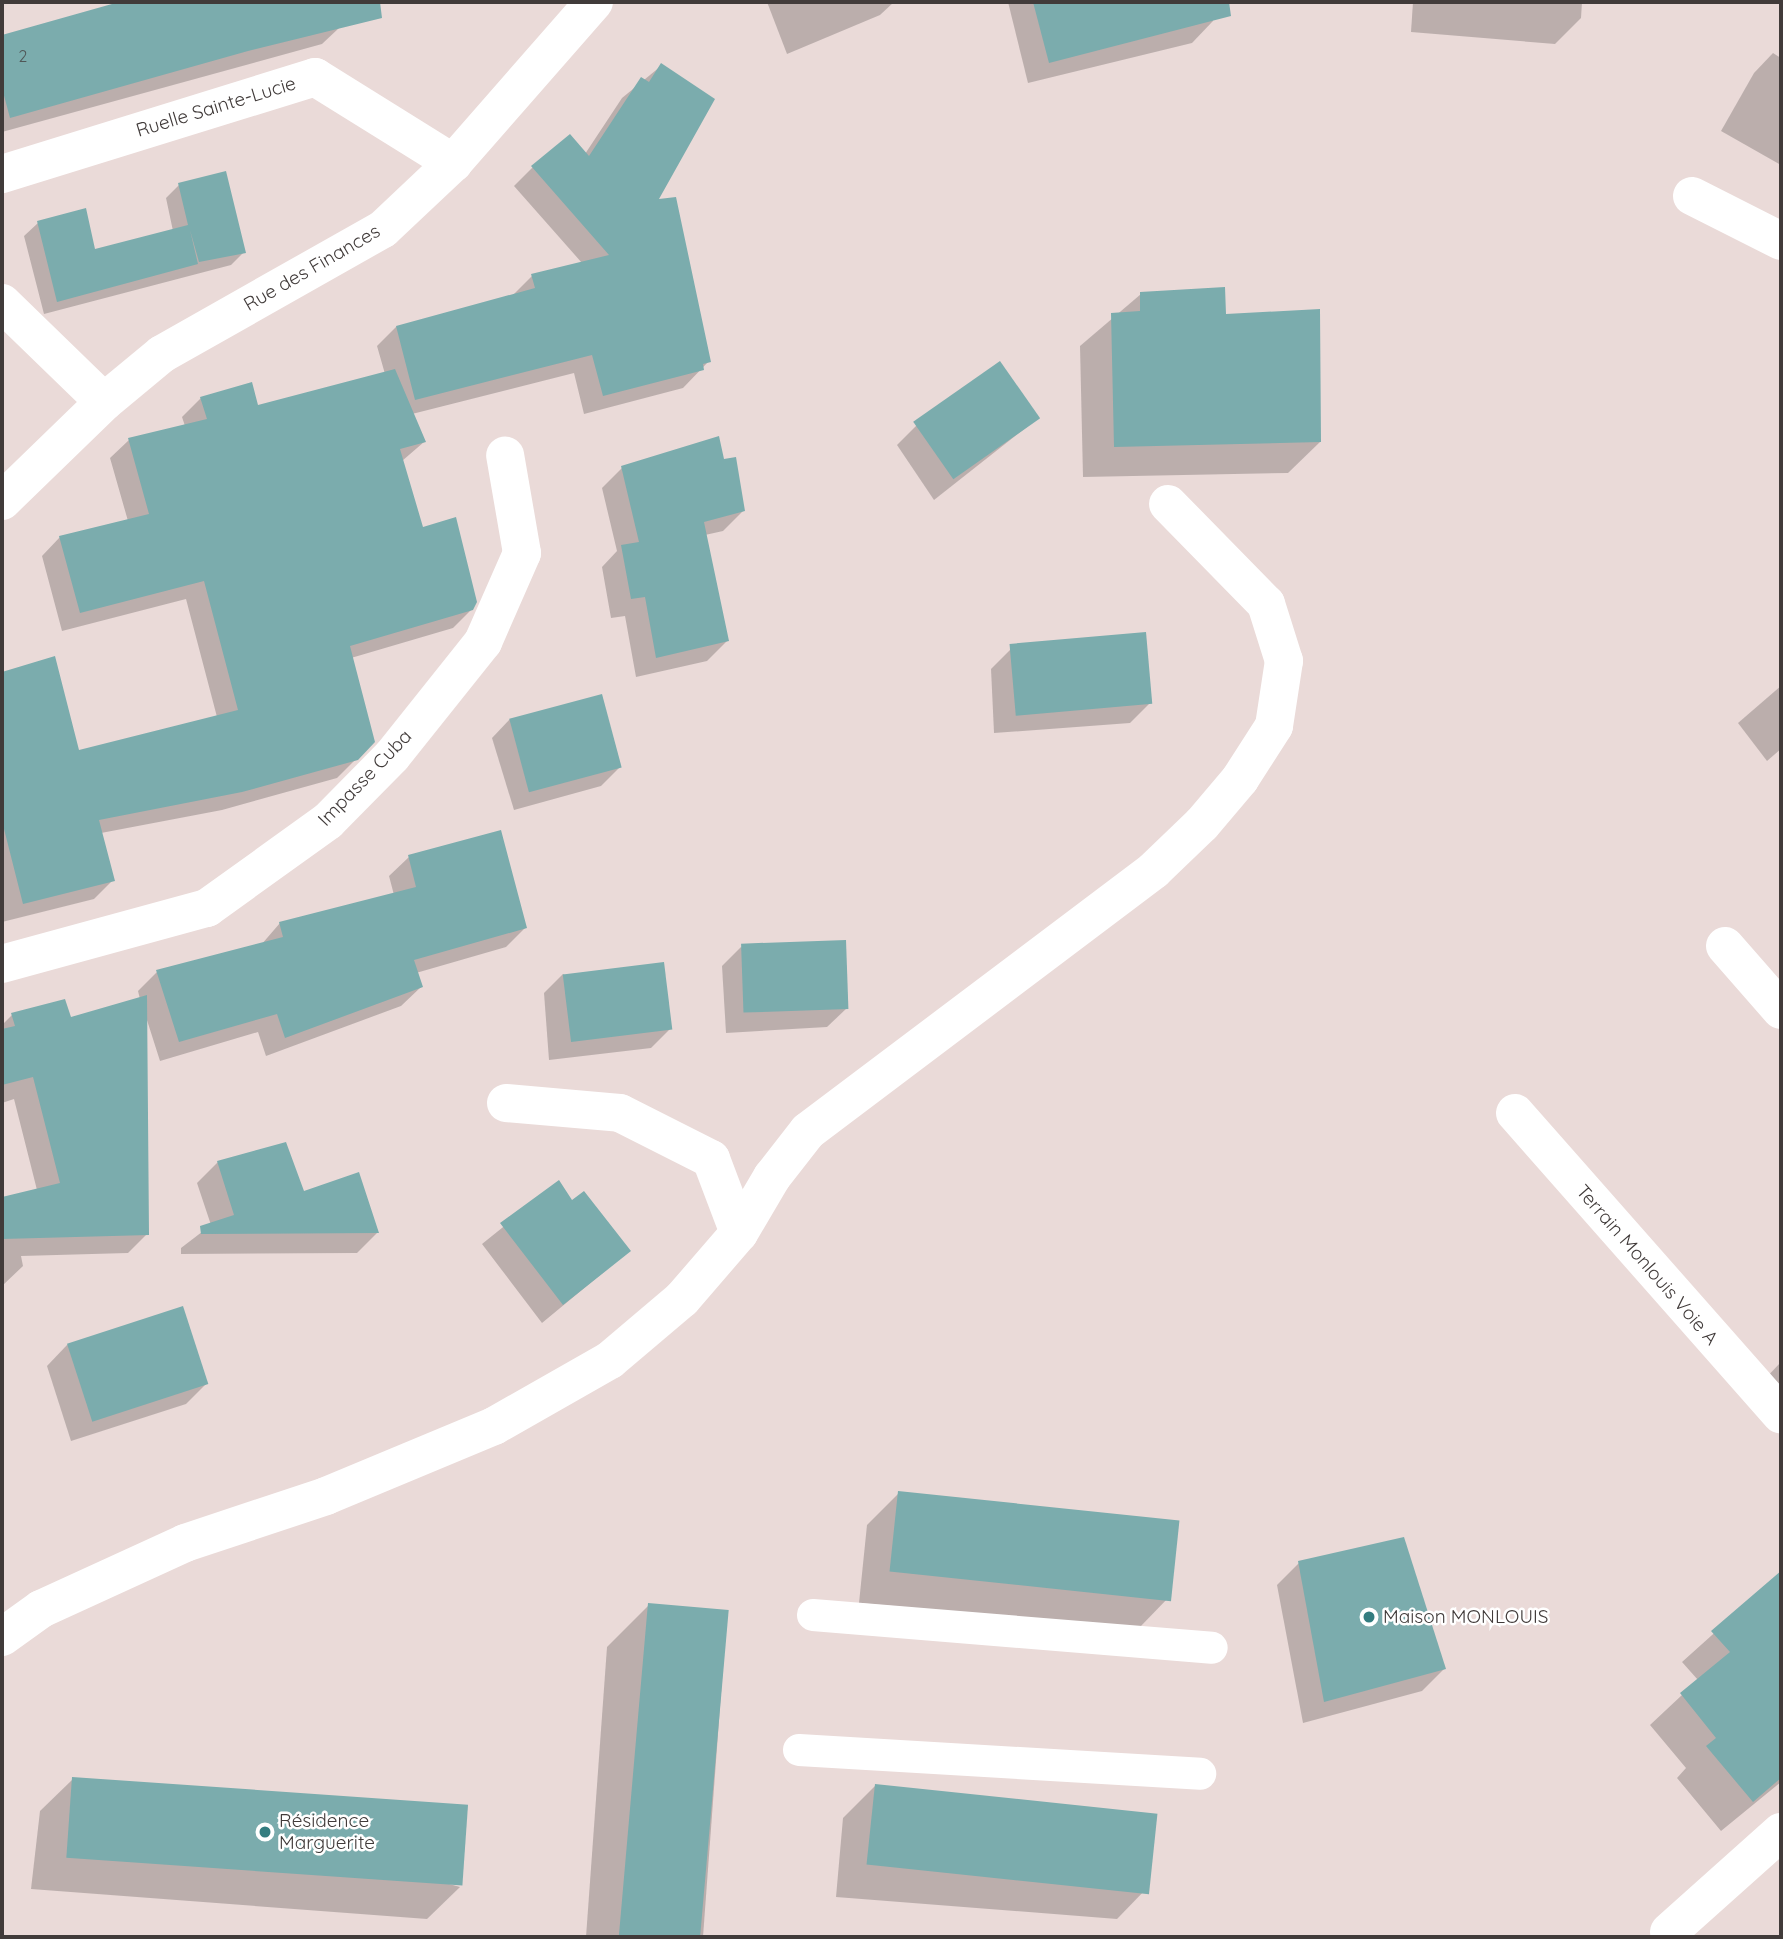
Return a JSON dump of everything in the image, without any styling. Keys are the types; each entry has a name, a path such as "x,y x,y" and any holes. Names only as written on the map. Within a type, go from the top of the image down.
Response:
{"street":[{"name":"Rue des Finances","path":"2,501 104,402 189,337 356,248 383,229 453,163 594,2"},
{"name":"Ruelle Sainte-Lucie","path":"2,174 315,77 453,163"},
{"path":"1692,197 1781,241"},
{"path":"2,303 104,402"},
{"name":"Impasse Cuba","path":"2,964 207,908 328,821 392,756 483,642 522,553 505,455"},
{"path":"2,1637 41,1609 185,1543 326,1496 494,1426 610,1360 682,1299 739,1233 772,1177 808,1131 1154,870 1232,788 1274,726 1284,661 1266,604 1168,504"},
{"path":"1725,946 1781,1010"},
{"path":"506,1103 620,1113 711,1159 739,1233"},
{"name":"Terrain Monlouis Voie A","path":"1515,1113 1781,1415"},
{"path":"1669,1932 1781,1832"}],"lane":[{"path":"813,1615 1212,1648"},
{"path":"799,1750 1200,1774"}],"building":[{"path":"119,2 380,2 382,18 248,51 10,118 2,88 2,35"},
{"path":"1033,2 1229,2 1231,16 1049,63"},
{"path":"661,63 715,99 659,199 676,197 711,362 703,364 704,370 603,396 592,355 415,400 396,326 535,288 531,274 609,255 531,166 570,134 589,156 641,77 649,82"},
{"path":"226,171 246,253 199,262 190,230 198,264 57,302 37,221 86,208 95,249 188,225 178,183"},
{"path":"1225,287 1226,314 1320,309 1321,442 1114,447 1111,313 1140,311 1140,292"},
{"path":"1000,361 1040,418 953,479 913,422"},
{"path":"395,369 426,442 400,449 423,527 456,517 477,602 473,610 350,646 375,742 358,760 242,792 99,820 115,881 23,904 2,821 2,672 55,656 79,750 238,710 204,581 80,613 59,536 149,514 128,438 207,419 200,397 252,382 258,405"},
{"path":"719,436 724,459 736,457 745,511 704,522 729,641 656,658 645,597 631,599 621,545 639,542 621,466"},
{"path":"1146,632 1152,704 1016,716 1010,644"},
{"path":"602,694 622,767 529,792 509,719"},
{"path":"501,830 527,928 414,960 423,987 285,1038 277,1014 179,1042 156,970 283,937 279,922 416,887 408,855"},
{"path":"846,940 848,1009 743,1013 741,944"},
{"path":"664,962 672,1029 571,1042 563,974"},
{"path":"147,995 149,1235 2,1239 2,1197 60,1183 33,1077 2,1085 2,1029 15,1026 11,1013 65,999 71,1017"},
{"path":"286,1142 304,1191 359,1172 379,1233 201,1234 200,1226 234,1215 217,1161"},
{"path":"559,1180 572,1200 584,1191 631,1251 563,1305 500,1223"},
{"path":"183,1306 208,1384 92,1422 67,1344"},
{"path":"898,1491 1179,1521 1171,1601 890,1572"},
{"name":"Maison MONLOUIS","path":"1404,1537 1446,1669 1324,1702 1298,1561"},
{"path":"1781,1571 1781,1778 1753,1802 1706,1746 1716,1738 1680,1693 1730,1652 1711,1631"},
{"path":"648,1603 729,1610 700,1937 619,1937"},
{"name":"Résidence Marguerite","path":"72,1777 468,1805 462,1885 66,1858"},
{"path":"875,1784 1157,1814 1149,1894 867,1865"}],"place":[{"name":"Maison MONLOUIS","path":"1369,1617"},
{"name":"Résidence Marguerite","path":"265,1832"}]}
